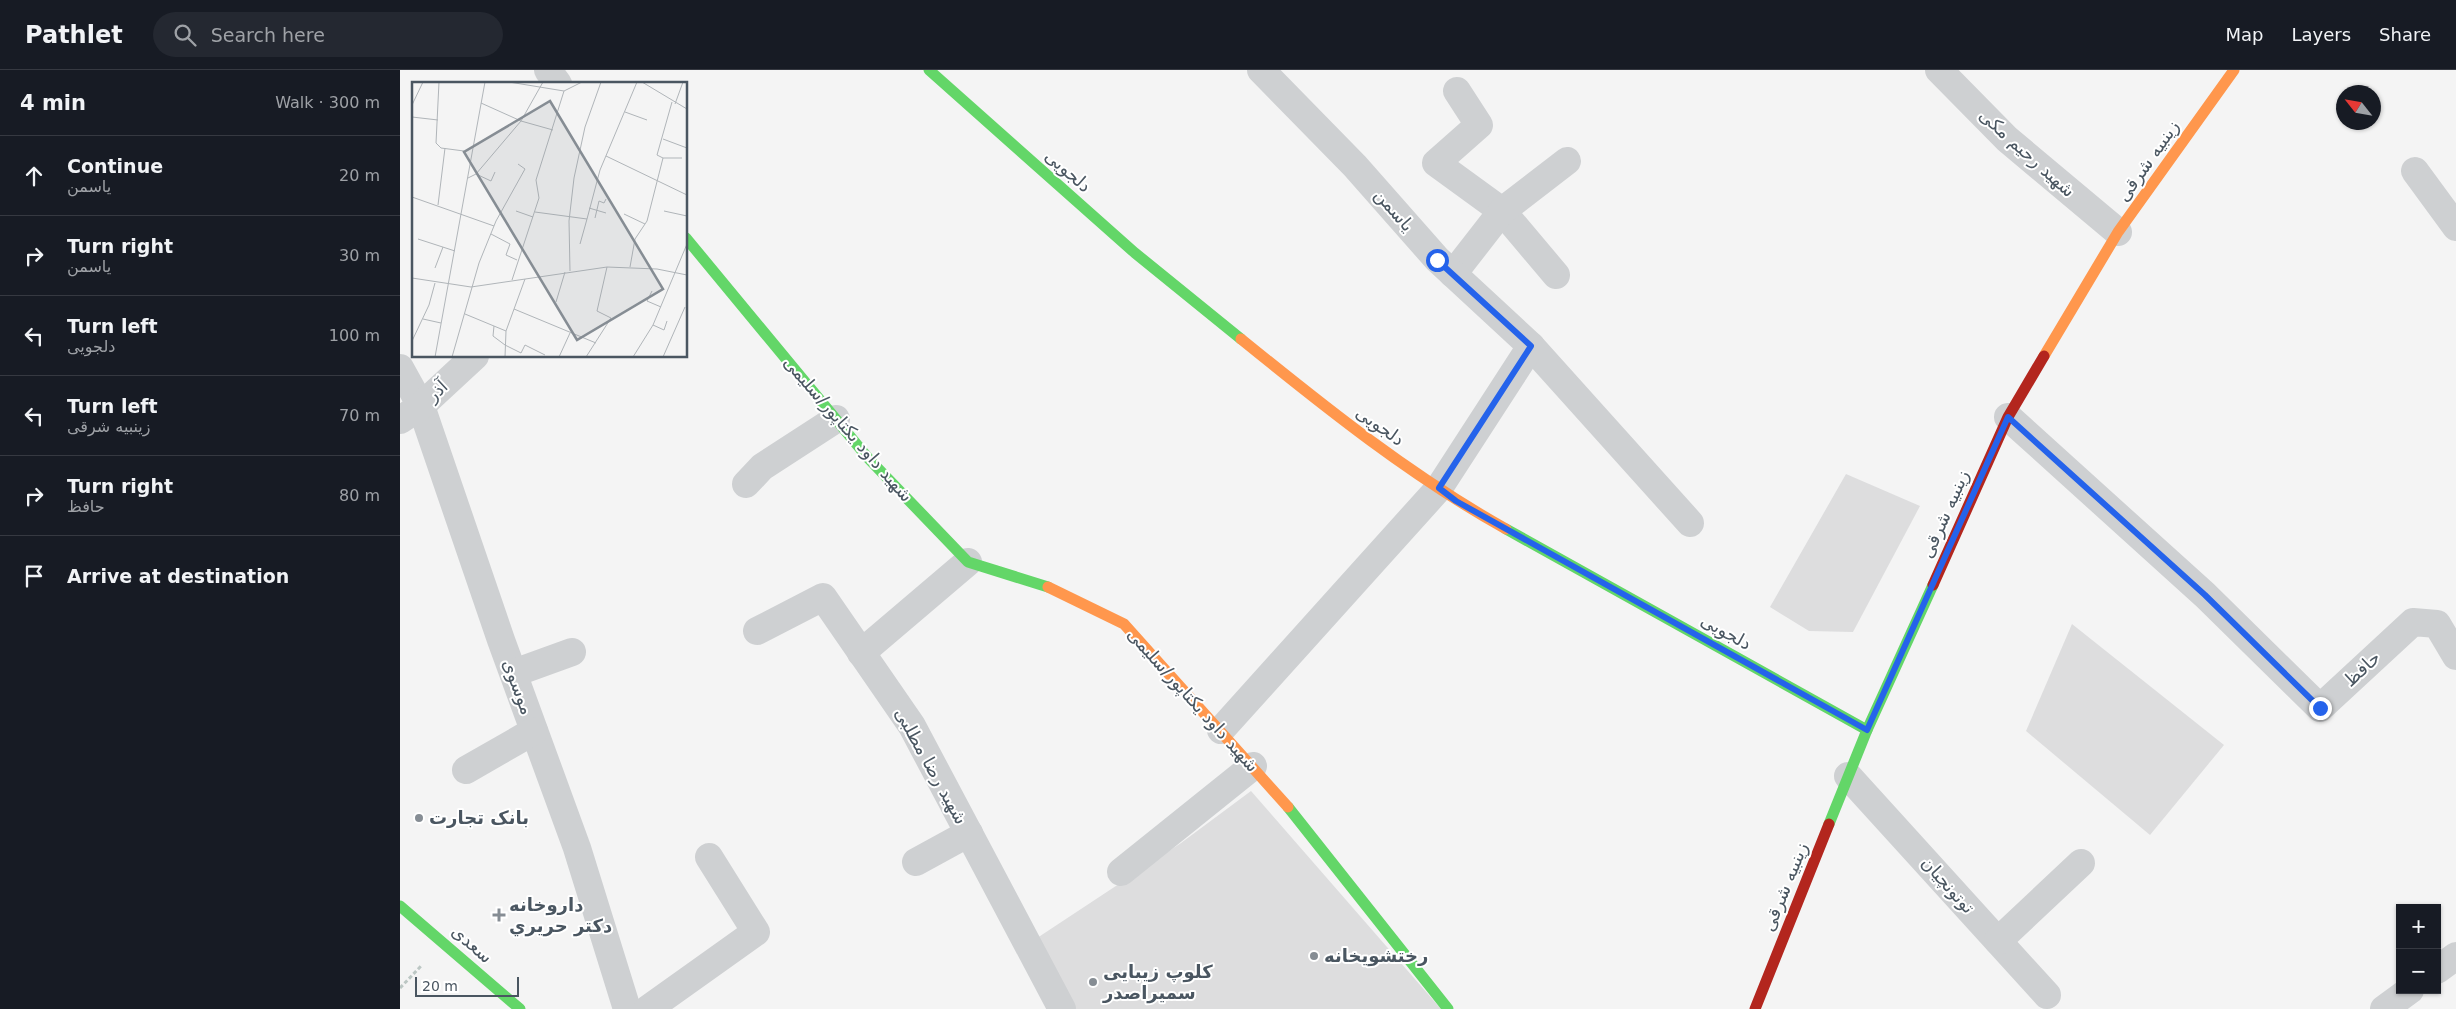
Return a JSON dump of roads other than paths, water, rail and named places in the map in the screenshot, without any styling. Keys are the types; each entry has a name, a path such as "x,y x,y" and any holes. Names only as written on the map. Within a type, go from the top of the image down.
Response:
{"main road":[{"name":"دلجویی","path":"929,70 946,88 1135,253 1334,415 1456,501 1867,730"},
{"name":"زینبیه شرقی","path":"1755,1009 1867,730 2008,417 2118,232 2234,70"},
{"name":"شهید داود یکتاپور/سلیمی","path":"688,240 868,458 968,562 1048,587 1124,624 1275,790 1448,1009"},
{"name":"سعدی","path":"400,906 520,1009"}],"street":[{"path":"548,70 557,82"},
{"name":"یاسمن","path":"1261,70 1355,166 1437,260 1531,346 1690,523"},
{"name":"شهید رحیم مکی","path":"1939,70 2007,139 2118,232"},
{"path":"1457,92 1479,125 1436,163 1502,211 1556,275"},
{"path":"1453,274 1502,211 1567,161"},
{"path":"2415,171 2456,226"},
{"path":"1220,730 1439,488 1531,346"},
{"name":"آذر","path":"410,413 473,358"},
{"name":"موسوی","path":"400,368 410,413 514,673 576,848 627,1009"},
{"name":"حافظ","path":"2008,417 2205,595 2320,708 2413,622 2438,624 2456,656"},
{"path":"746,484 762,468 836,419"},
{"path":"861,653 968,562"},
{"name":"شهید رضا مطلبی","path":"757,631 823,597 912,726 1062,1009"},
{"path":"514,673 572,652"},
{"path":"466,770 534,731"},
{"path":"1121,872 1253,766"},
{"name":"توتونچیان","path":"1848,776 2047,995"},
{"path":"916,862 969,834"},
{"path":"648,1009 756,932 709,857"},
{"path":"1998,941 2081,863"},
{"path":"2441,967 2456,956"},
{"path":"2384,1009 2405,994"}],"place":[{"name":"بانک تجارت","path":"419,818"},
{"name":"داروخانه دكتر حريري","path":"499,915"},
{"name":"رختشویخانه","path":"1314,956"},
{"name":"کلوپ زیبایی سمیراصدر","path":"1093,982"}]}
